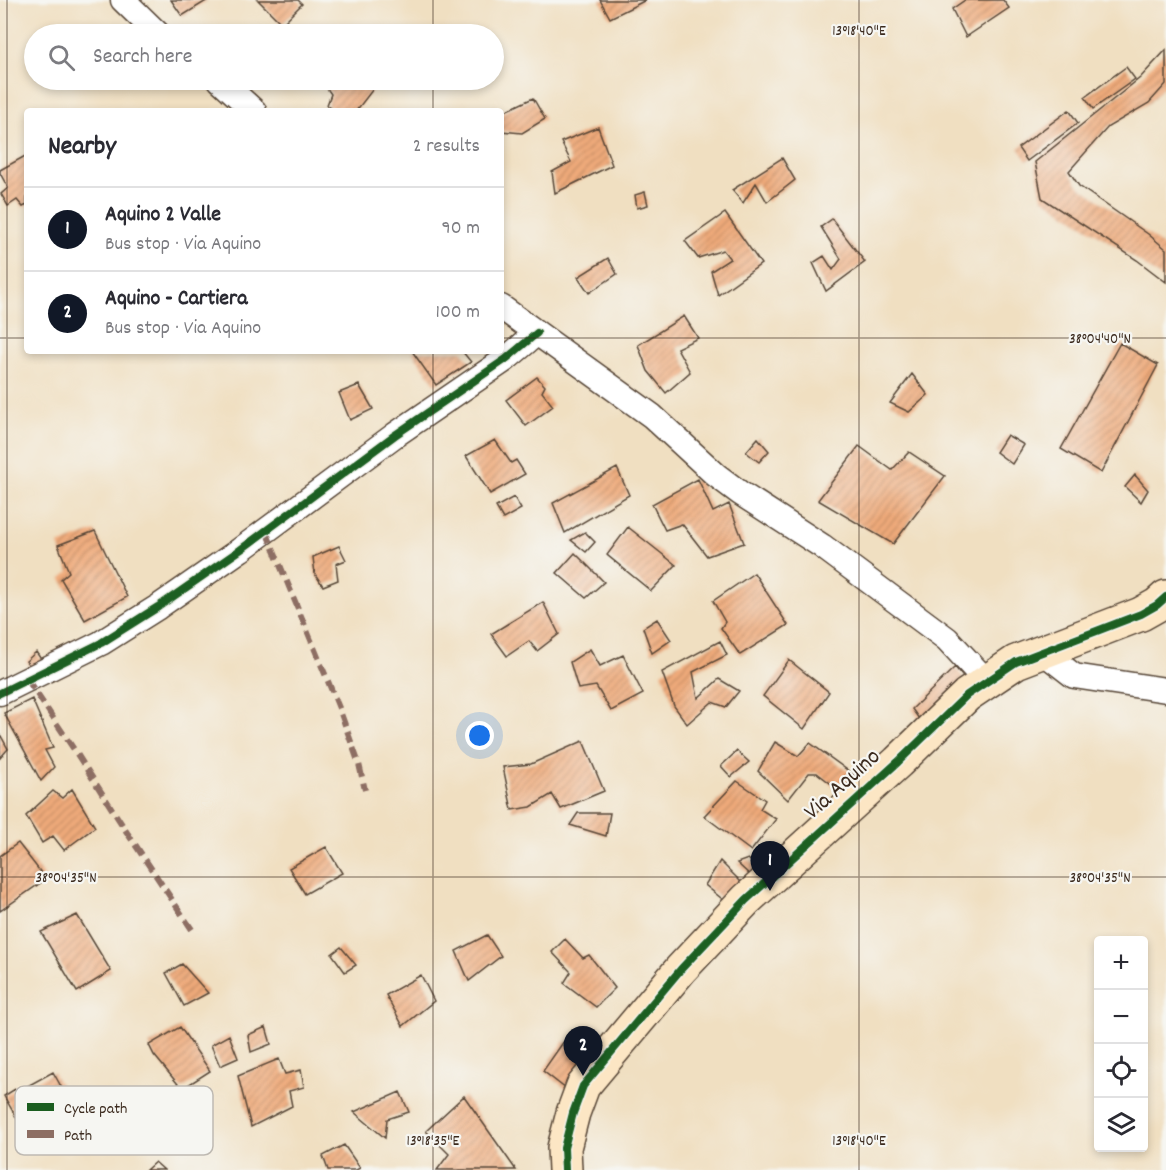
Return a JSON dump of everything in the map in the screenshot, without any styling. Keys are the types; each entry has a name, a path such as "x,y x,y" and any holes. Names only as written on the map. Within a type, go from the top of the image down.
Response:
{"street":[{"path":"123,0 148,24"},
{"path":"231,90 251,108"},
{"path":"504,309 652,416 732,487 822,546 947,639 987,682"},
{"path":"0,693 101,643 158,607 240,550 395,435 506,359 537,333"},
{"name":"Via Aquino","path":"565,1170 564,1148 573,1113 584,1086 681,969 746,900 898,762 967,695 1017,662 1141,614 1166,597"},
{"path":"1043,652 1074,676 1166,690"}],"building":[{"path":"171,0 208,0 182,16"},
{"path":"258,0 298,0 302,4 282,24"},
{"path":"600,0 646,0 610,18"},
{"path":"965,0 1003,0 1009,8 966,37 952,9"},
{"path":"1166,50 1166,84 1149,103 1108,127 1069,171 1079,186 1166,249 1166,282 1137,260 1042,198 1035,162 1140,78"},
{"path":"1126,67 1135,79 1093,109 1085,97"},
{"path":"328,90 372,90 358,108 331,108 327,105 331,94"},
{"path":"533,98 545,119 522,133 504,131 504,112"},
{"path":"1069,110 1078,123 1027,161 1018,148"},
{"path":"598,127 612,165 555,193 552,172 571,162 561,142"},
{"path":"24,157 24,206 17,200 8,206 1,194 8,188 0,170"},
{"path":"782,158 795,180 767,202 756,183 743,203 732,190"},
{"path":"645,192 648,205 637,208 635,195"},
{"path":"725,213 761,264 718,295 711,271 730,259 723,250 698,258 685,241"},
{"path":"832,219 865,262 826,291 813,263 824,256 833,270 841,259 821,227"},
{"path":"608,258 617,274 589,293 578,277"},
{"path":"684,316 698,338 677,348 690,372 666,393 648,371 638,345"},
{"path":"1120,343 1158,365 1101,473 1061,449"},
{"path":"414,354 464,354 471,362 436,385"},
{"path":"912,374 928,395 909,412 890,403"},
{"path":"537,377 545,386 542,392 553,406 526,426 506,400"},
{"path":"359,385 373,409 350,420 339,393"},
{"path":"1007,435 1024,445 1012,464 996,452"},
{"path":"758,438 769,451 759,462 746,452"},
{"path":"495,440 511,463 516,460 525,474 490,494 466,456"},
{"path":"859,446 892,470 909,452 945,476 893,544 818,500"},
{"path":"617,468 629,495 565,533 553,503"},
{"path":"1135,475 1148,490 1141,502 1125,487"},
{"path":"698,479 713,512 729,504 744,543 707,556 682,524 665,530 652,504"},
{"path":"514,497 521,509 503,519 496,507"},
{"path":"628,527 676,565 651,591 607,555"},
{"path":"95,531 127,597 85,620 61,579 69,572 58,545"},
{"path":"585,532 595,542 586,552 571,540"},
{"path":"339,546 346,560 336,564 338,580 323,586 315,574 313,557"},
{"path":"575,553 604,582 586,598 557,573"},
{"path":"754,573 788,625 740,655 721,628 725,622 713,601"},
{"path":"543,602 559,634 537,651 529,641 507,656 491,634"},
{"path":"657,619 671,640 652,653 643,628"},
{"path":"720,641 727,655 693,672 698,698 719,679 739,691 726,707 712,702 687,724 674,706 662,672"},
{"path":"590,649 600,666 623,655 643,694 611,711 596,686 578,689 570,662"},
{"path":"36,652 43,662 32,670 26,661"},
{"path":"789,660 829,692 804,729 763,696"},
{"path":"955,667 966,681 924,726 912,709"},
{"path":"32,699 53,748 45,750 54,767 41,781 4,713"},
{"path":"0,734 8,749 0,758"},
{"path":"583,741 604,791 561,809 552,794 531,807 512,810 503,767 531,764"},
{"path":"775,742 798,756 810,743 861,780 847,796 817,773 809,773 788,800 758,771"},
{"path":"737,751 749,762 731,777 721,766"},
{"path":"737,781 765,800 760,809 776,819 751,851 704,816"},
{"path":"72,789 95,827 64,850 53,836 42,843 26,816 53,791 62,798"},
{"path":"578,813 610,813 606,836 570,825"},
{"path":"18,843 46,879 0,911 0,856"},
{"path":"326,847 342,873 305,894 289,868"},
{"path":"748,859 756,865 750,875 737,863"},
{"path":"720,861 742,883 726,902 705,885"},
{"path":"77,915 111,971 77,992 41,932"},
{"path":"487,935 501,956 469,981 456,951"},
{"path":"565,939 583,958 589,955 615,988 596,1007 564,983 571,972 552,952"},
{"path":"341,947 356,965 345,972 332,954"},
{"path":"182,964 208,993 184,1006 166,973"},
{"path":"421,975 434,1001 403,1026 386,995"},
{"path":"180,1027 210,1071 187,1086 180,1086 154,1055 149,1045"},
{"path":"266,1027 271,1044 251,1052 248,1035"},
{"path":"229,1035 238,1058 220,1066 211,1045"},
{"path":"564,1041 588,1060 566,1089 543,1071"},
{"path":"279,1059 285,1074 301,1070 304,1087 289,1091 292,1106 251,1127 238,1076"},
{"path":"53,1072 61,1086 27,1086"},
{"path":"15,1089 15,1115 4,1096"},
{"path":"400,1092 409,1112 387,1119 385,1138 354,1112"},
{"path":"464,1096 516,1170 437,1170 449,1154 426,1131"},
{"path":"344,1145 360,1168 328,1170 323,1156"},
{"path":"155,1162 164,1170 146,1170"}],"marked path":[{"path":"266,531 339,708 359,764 365,790"},
{"path":"27,679 193,931"}],"cycle path":[{"path":"0,693 101,643 158,607 240,550 395,435 506,359 537,333"},
{"path":"565,1170 564,1148 583,1086 681,969 746,900 898,762 967,695 1016,662 1141,614 1166,597"}],"place":[{"name":"Aquino 2 Valle","path":"770,891"},
{"name":"Aquino - Cartiera","path":"583,1076"}]}
